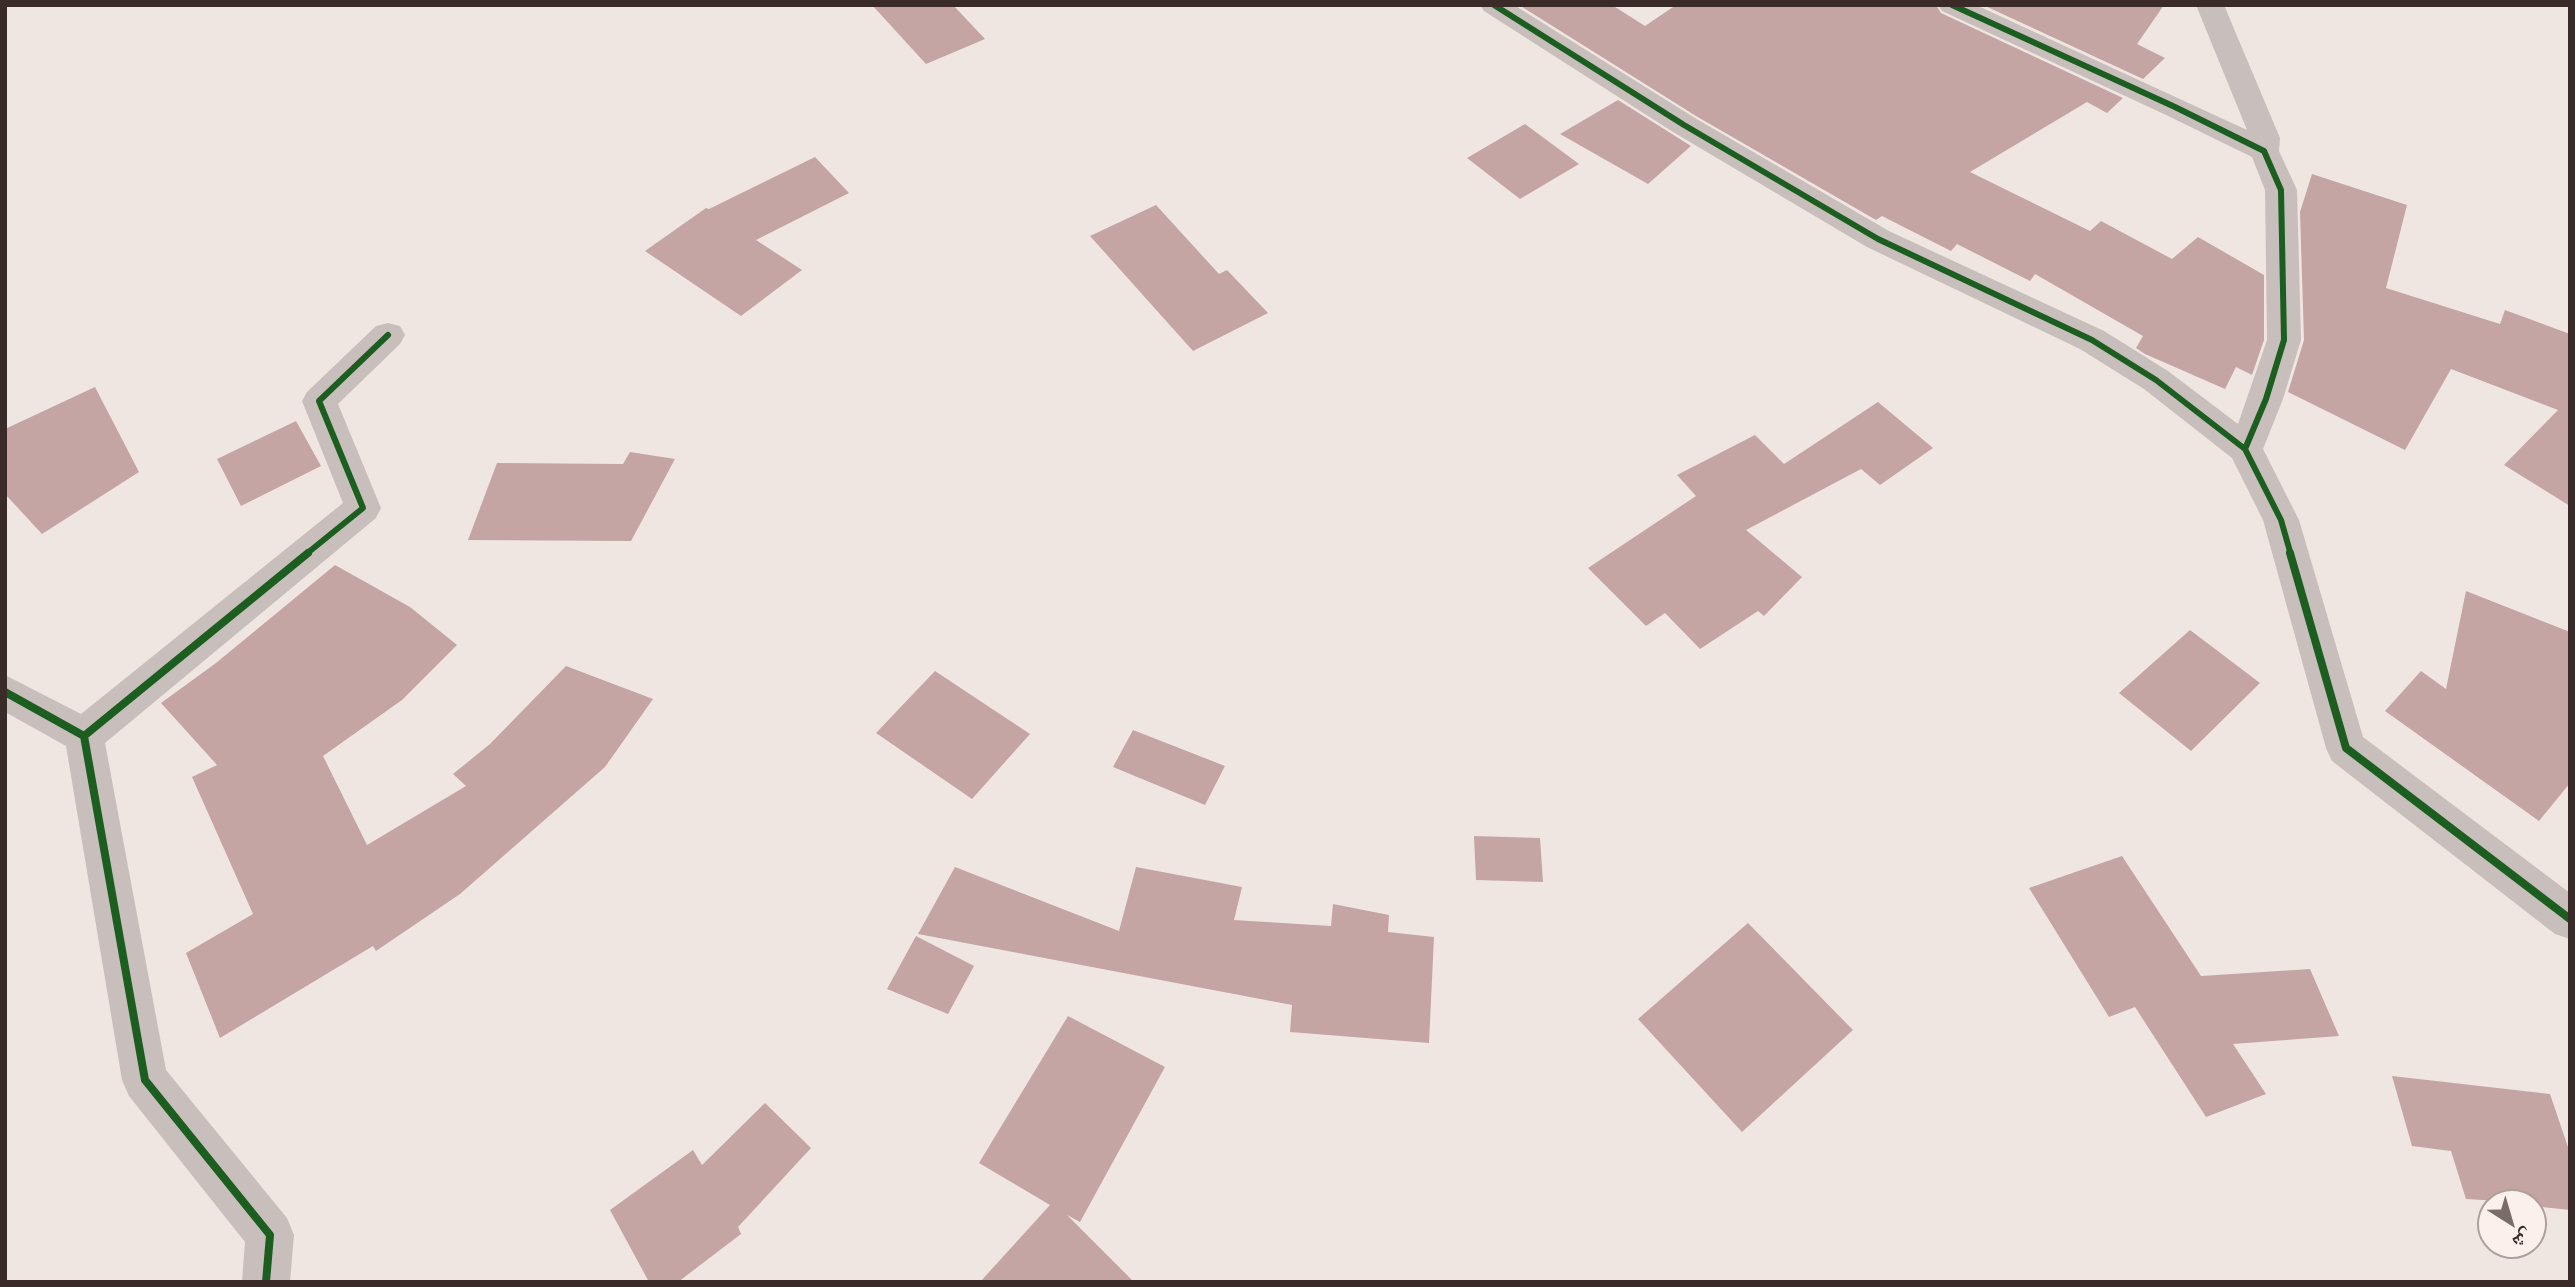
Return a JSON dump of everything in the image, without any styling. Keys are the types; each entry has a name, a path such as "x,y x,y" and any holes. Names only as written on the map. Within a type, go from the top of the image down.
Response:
{"street":[{"path":"1494,5 1684,125 1878,239 2092,340 2156,380 2245,449 2281,520 2346,748 2570,919"},
{"path":"1952,5 2175,107 2264,151"},
{"path":"2210,5 2265,138 2264,151 2281,190 2284,340 2266,399 2245,449"},
{"path":"84,736 363,508 319,401 388,335"},
{"path":"5,692 84,736"},
{"path":"84,736 145,1080 270,1235 266,1282"}],"building":[{"path":"872,5 953,5 985,39 926,64"},
{"path":"1519,5 1612,5 1645,26 1676,5 1936,5 1941,13 2123,98 2107,113 2087,102 1970,172 2090,231 2101,221 2172,259 2198,237 2264,275 2264,340 2252,375 2236,367 2225,389 2145,354 2136,348 2143,336 2035,274 2030,281 1957,244 1951,251 1882,216 1876,220 1696,116"},
{"path":"1983,5 2164,5 2137,44 2165,58 2143,79"},
{"path":"1618,100 1691,146 1648,184 1560,134"},
{"path":"1525,124 1579,164 1520,199 1467,158"},
{"path":"815,157 849,193 756,240 802,270 741,316 645,251 706,208 709,209"},
{"path":"2312,174 2407,205 2386,288 2500,324 2505,310 2570,334 2570,506 2504,465 2558,410 2451,369 2405,450 2288,392 2304,340 2300,212"},
{"path":"1156,205 1219,274 1227,270 1268,313 1193,351 1090,236"},
{"path":"95,387 139,472 42,534 5,494 5,429"},
{"path":"1878,402 1933,448 1880,485 1861,469 1746,530 1802,577 1764,616 1758,611 1700,649 1665,613 1646,626 1588,568 1696,496 1677,475 1755,435 1784,464"},
{"path":"296,421 321,466 241,506 217,459"},
{"path":"630,452 675,459 631,541 468,540 497,463 623,464"},
{"path":"335,565 410,607 457,645 402,700 323,756 367,845 466,786 453,774 490,744 566,666 653,699 605,767 460,894 376,951 373,946 220,1038 186,953 253,914 192,777 217,765 161,703 216,663"},
{"path":"2466,591 2570,632 2570,783 2539,821 2385,711 2421,671 2446,689"},
{"path":"2190,630 2260,683 2191,751 2119,693"},
{"path":"935,671 1030,734 972,799 876,733"},
{"path":"1133,730 1225,766 1205,805 1113,767"},
{"path":"1474,836 1540,838 1543,882 1476,880"},
{"path":"2122,856 2201,976 2310,969 2339,1036 2233,1044 2266,1094 2206,1117 2135,1007 2109,1017 2029,888"},
{"path":"955,867 1119,931 1136,867 1242,887 1234,920 1331,926 1333,904 1389,915 1388,932 1434,937 1429,1043 1290,1032 1292,1005 918,934"},
{"path":"1748,923 1853,1030 1742,1132 1638,1019"},
{"path":"916,936 974,966 948,1014 887,989"},
{"path":"1068,1016 1165,1067 1080,1222 1067,1215 1134,1282 980,1282 1050,1205 979,1163"},
{"path":"2392,1076 2550,1094 2570,1153 2570,1210 2547,1208 2547,1189 2477,1189 2477,1200 2466,1199 2451,1151 2412,1146"},
{"path":"765,1103 811,1148 738,1227 741,1234 678,1282 649,1282 610,1210 693,1150 702,1165"}],"cycle path":[{"path":"1494,5 1684,125 1878,239 2092,340 2156,380 2245,449 2281,520 2346,748 2570,919"},
{"path":"1952,5 2175,107 2264,151 2281,190 2284,340 2266,399 2245,449"},
{"path":"84,736 363,508 319,401 388,335"},
{"path":"5,692 84,736 145,1080 270,1235 266,1282"}]}
